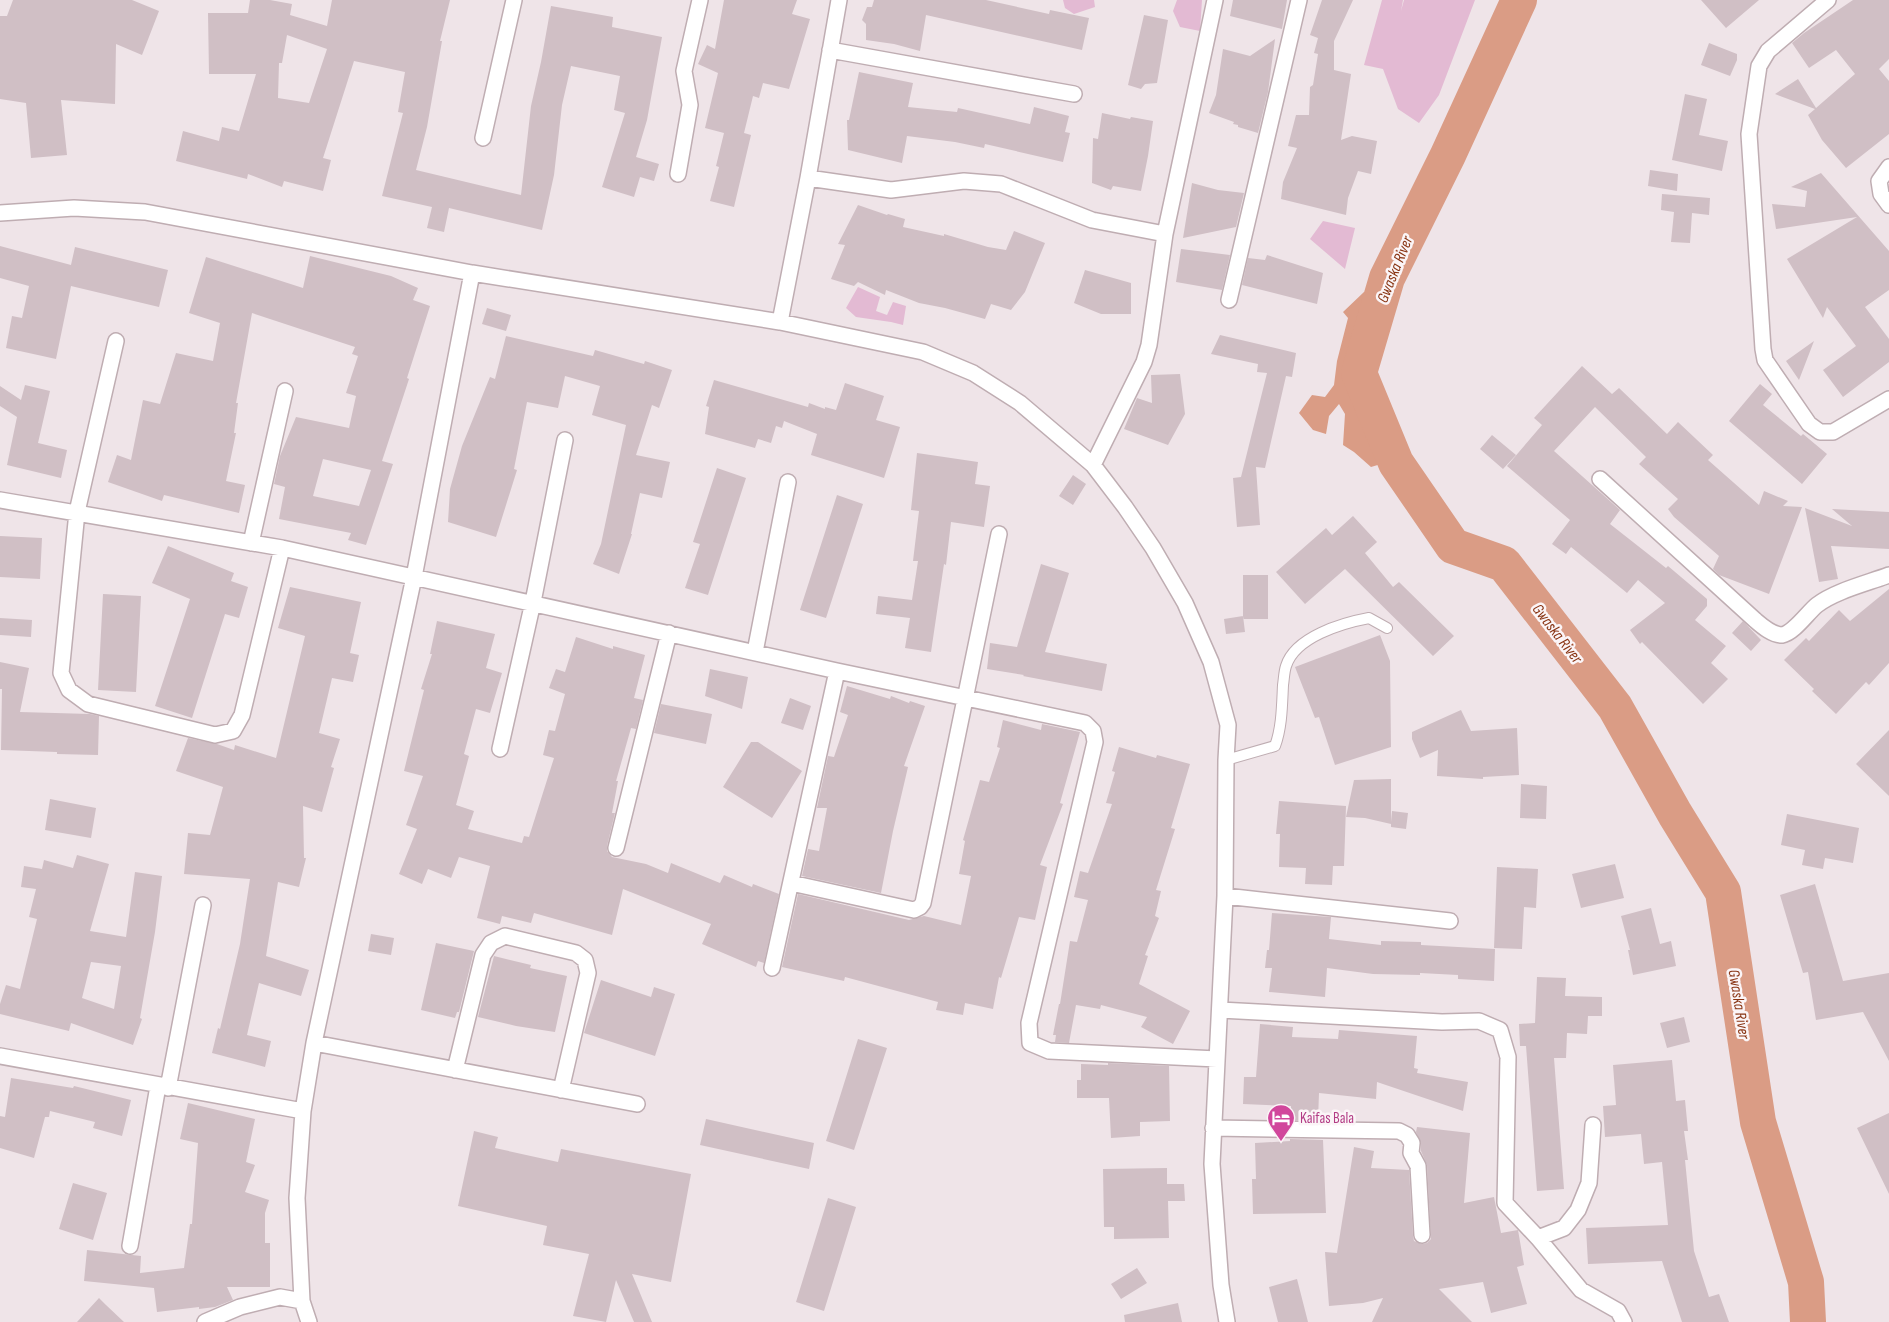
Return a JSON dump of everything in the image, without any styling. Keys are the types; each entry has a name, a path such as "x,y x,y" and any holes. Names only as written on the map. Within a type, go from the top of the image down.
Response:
{"street":[{"path":"483,138 514,0"},
{"path":"678,174 690,104 684,71 700,0"},
{"path":"780,322 808,178 838,0"},
{"path":"1093,465 1144,362 1149,345 1166,234 1215,0"},
{"path":"1229,300 1298,0"},
{"path":"1828,0 1768,51 1759,66 1749,134 1763,349 1765,360 1809,424 1820,432 1833,432 1889,399"},
{"path":"830,50 1074,94"},
{"path":"1889,167 1879,181 1881,194 1889,205"},
{"path":"808,178 890,190 964,181 1001,184 1092,220 1166,234"},
{"path":"0,213 74,208 145,212 472,273 780,322 924,352 974,373 1020,403 1093,465 1153,548 1185,604 1211,662 1228,725 1225,896 1212,1164 1221,1285 1228,1322"},
{"path":"310,1322 302,1301 297,1198 303,1111 314,1043 414,577 472,273"},
{"path":"116,341 78,512 61,673 69,690 88,704 215,735 233,731 242,715 282,548"},
{"path":"252,543 286,391"},
{"path":"500,748 533,602 565,440"},
{"path":"1600,479 1769,631 1782,635 1791,630 1818,604 1849,589 1889,576"},
{"path":"756,652 788,482"},
{"path":"0,500 282,548 1085,723 1093,731 1095,742 1029,1023 1030,1042 1049,1051 1217,1059"},
{"path":"791,883 914,910 923,903 999,534"},
{"path":"616,848 669,633"},
{"path":"772,968 837,670"},
{"path":"1225,896 1450,921"},
{"path":"130,1246 203,905"},
{"path":"455,1070 483,955 491,943 505,936 576,953 585,960 588,973 561,1090"},
{"path":"1220,1010 1442,1022 1479,1021 1500,1030 1508,1058 1505,1203 1538,1238 1581,1290 1618,1311 1624,1322"},
{"path":"314,1043 637,1104"},
{"path":"0,1056 303,1111"},
{"path":"1538,1238 1564,1228 1578,1210 1589,1183 1593,1124"},
{"path":"1213,1128 1399,1132 1407,1135 1412,1143 1411,1153 1418,1166 1422,1235"},
{"path":"205,1322 240,1307 280,1297 302,1301"}],"lane":[{"path":"1226,760 1275,746 1279,734 1285,667 1296,649 1304,641 1319,634 1369,618 1387,628"}],"shaded area":[{"path":"1063,0 1094,0 1095,7 1074,14 1065,8"},
{"path":"1177,0 1202,0 1200,31 1180,27 1173,11"},
{"path":"1382,0 1403,0 1401,11 1404,0 1475,0 1439,95 1419,123 1398,109 1383,69 1364,65"},
{"path":"1323,221 1355,228 1345,269 1310,239"},
{"path":"858,287 880,297 876,311 887,315 893,302 906,306 903,325 856,317 846,308"},
{"path":"1364,292 1377,294 1353,376 1391,461 1371,467 1343,445 1345,414 1339,404 1329,416 1326,434 1313,430 1299,413 1312,395 1325,397 1334,385 1337,361 1348,318 1343,312"}],"building":[{"path":"13,0 132,0 159,11 142,55 116,44 115,104 61,100 67,155 31,158 26,103 0,99 0,16 7,16"},
{"path":"250,0 270,0 292,4 290,15 327,26 332,0 450,0 440,41 442,41 427,127 416,170 521,195 531,106 551,6 613,17 612,27 662,37 647,120 636,157 659,164 654,181 640,177 634,197 602,187 625,113 614,110 620,76 571,66 562,105 554,175 542,230 449,208 444,232 427,228 432,207 382,196 403,113 398,112 405,72 354,61 323,158 331,160 323,191 284,181 282,187 248,174 247,179 176,161 183,131 219,141 222,127 239,131 256,74 209,74 208,13 248,13","holes":["287,35 327,49 309,103 278,98 279,63 282,63"]},
{"path":"724,0 797,0 792,14 810,19 789,89 763,83 759,98 753,96 744,133 751,135 734,207 710,201 719,167 716,166 724,133 705,128 718,73 698,64 707,45 715,49"},
{"path":"874,0 986,0 1049,14 1050,10 1089,18 1082,50 926,15 920,51 894,44 866,40 866,24 862,20 867,7 872,7"},
{"path":"1233,0 1287,0 1282,29 1230,16"},
{"path":"1322,0 1353,0 1334,41 1334,70 1351,74 1341,140 1352,136 1377,141 1371,174 1358,171 1348,198 1346,215 1281,199 1283,182 1297,148 1288,146 1296,115 1309,115 1310,87 1313,85 1318,54 1314,53 1318,38 1310,35"},
{"path":"1701,0 1759,0 1726,28"},
{"path":"1853,0 1889,0 1889,59 1879,69 1889,81 1889,134 1846,168 1822,140 1808,115 1815,109 1775,94 1798,79 1816,108 1855,74 1836,50 1809,68 1792,43"},
{"path":"1144,15 1168,20 1157,83 1145,84 1141,89 1128,85"},
{"path":"1275,39 1268,92 1258,133 1238,127 1238,125 1233,124 1234,122 1209,113 1216,95 1223,49 1250,56"},
{"path":"1709,43 1737,54 1737,60 1730,76 1701,65"},
{"path":"859,72 913,83 908,107 957,112 958,108 1030,124 1034,107 1069,116 1065,132 1070,133 1063,162 985,144 984,148 907,136 902,163 848,150 847,120 849,120"},
{"path":"1685,94 1707,99 1699,135 1728,141 1722,171 1672,160"},
{"path":"1102,113 1130,119 1131,117 1153,121 1141,191 1113,186 1111,190 1092,183 1093,138 1098,139"},
{"path":"1650,170 1678,174 1677,191 1648,186"},
{"path":"1821,173 1889,251 1889,290 1865,307 1889,339 1889,362 1843,397 1823,370 1856,346 1827,307 1823,318 1787,259 1857,217 1776,229 1772,204 1805,207 1807,191 1791,187"},
{"path":"1192,183 1218,190 1244,193 1236,227 1183,238"},
{"path":"1662,194 1710,198 1709,215 1692,213 1690,243 1671,242 1674,212 1661,210"},
{"path":"858,205 905,219 903,227 944,236 944,234 988,247 1006,250 1014,231 1045,243 1025,292 1011,310 991,304 985,319 919,303 886,290 885,295 858,282 854,286 831,279 845,245 838,244"},
{"path":"0,246 71,265 75,247 168,270 159,307 71,286 56,359 6,348 12,316 22,318 29,286 0,278"},
{"path":"1181,249 1230,255 1222,290 1176,282"},
{"path":"1267,255 1323,273 1317,304 1242,285 1248,258 1265,260"},
{"path":"310,256 391,276 418,288 413,300 430,306 407,378 409,379 382,461 393,464 366,545 348,540 351,533 279,519 285,487 274,484 280,456 296,417 349,428 356,396 346,393 358,356 352,354 355,347 252,313 236,403 238,403 234,433 236,433 226,481 245,485 239,513 164,495 162,501 108,482 117,455 131,460 143,400 160,404 176,353 213,361 220,323 189,313 206,257 303,288","holes":["323,459 371,470 359,506 313,496"]},
{"path":"1085,270 1131,283 1131,314 1101,314 1074,303"},
{"path":"487,308 511,315 506,331 482,324"},
{"path":"1220,335 1296,353 1292,377 1286,376 1265,468 1256,467 1260,525 1237,527 1233,478 1241,477 1267,373 1257,372 1258,364 1211,354"},
{"path":"506,336 593,356 595,350 644,364 645,361 672,370 659,408 652,405 636,455 670,462 662,498 640,493 632,534 619,574 593,564 601,544 626,425 592,415 600,386 565,376 558,408 527,402 514,469 517,470 496,537 448,522 450,489 462,446 490,377 495,379"},
{"path":"1814,341 1799,380 1786,361"},
{"path":"1582,366 1612,394 1619,388 1667,434 1678,422 1713,455 1708,460 1759,505 1764,491 1788,501 1783,506 1802,507 1769,594 1719,575 1713,569 1719,556 1674,517 1668,509 1678,499 1639,464 1646,457 1595,407 1554,451 1620,510 1610,524 1666,568 1668,566 1707,599 1707,606 1695,620 1726,646 1711,663 1728,679 1703,704 1642,642 1640,644 1630,630 1665,603 1638,580 1627,593 1571,547 1566,554 1552,544 1570,520 1507,466 1542,425 1534,418"},
{"path":"1180,374 1185,414 1168,445 1124,429 1137,398 1152,403 1151,375"},
{"path":"714,380 808,407 809,403 825,409 825,407 836,410 845,383 884,396 876,420 900,427 884,478 811,455 817,434 784,421 782,428 776,426 771,443 758,439 755,448 705,434 709,407 706,406"},
{"path":"1760,384 1772,394 1763,405 1801,436 1803,434 1827,454 1802,484 1729,421"},
{"path":"25,385 50,391 38,443 67,450 61,478 7,465 17,417 0,406 0,386 21,400"},
{"path":"1492,435 1516,455 1503,469 1480,449"},
{"path":"917,453 978,462 975,484 990,486 984,527 951,522 946,565 944,564 931,652 905,648 910,618 876,614 878,596 912,600 918,561 913,561 919,511 911,510"},
{"path":"717,468 746,478 708,595 685,588 700,544 693,542"},
{"path":"1073,475 1086,484 1073,505 1059,496"},
{"path":"837,495 863,504 826,618 800,610"},
{"path":"1805,508 1852,526 1832,509 1889,512 1889,549 1831,546 1838,579 1819,582"},
{"path":"1353,516 1377,542 1365,553 1393,587 1399,582 1454,636 1433,656 1345,569 1305,604 1276,572 1326,528 1332,535"},
{"path":"0,536 42,538 40,579 0,577"},
{"path":"168,546 234,573 231,581 248,587 239,618 225,614 192,718 155,706 190,599 152,583"},
{"path":"1041,564 1069,573 1045,652 1107,664 1102,691 987,669 990,643 1017,647"},
{"path":"1243,575 1268,575 1268,619 1243,619"},
{"path":"290,587 361,602 350,653 359,655 353,682 332,678 319,733 340,739 331,767 334,768 322,812 303,806 304,858 306,858 299,887 278,882 266,956 309,970 301,996 259,983 247,1035 271,1041 265,1067 212,1053 218,1028 220,1029 240,944 250,879 184,874 188,833 210,835 223,787 176,771 188,738 217,744 234,750 235,745 276,758 305,636 278,628"},
{"path":"1889,589 1889,663 1869,685 1866,682 1836,714 1784,660 1806,638 1809,641 1839,610 1850,621"},
{"path":"103,594 141,596 136,692 98,690"},
{"path":"1243,616 1245,632 1226,634 1224,619"},
{"path":"0,618 32,620 31,637 0,635"},
{"path":"437,621 495,634 486,668 502,673 490,713 476,709 464,754 469,756 456,805 474,811 468,829 522,843 524,836 529,837 554,758 543,755 549,730 555,731 565,694 549,688 556,669 565,672 576,637 613,649 613,646 645,655 634,698 643,700 636,729 631,728 616,781 618,781 612,813 615,813 607,851 612,857 646,864 668,873 671,863 720,883 724,875 752,887 753,884 779,894 764,963 758,961 756,967 702,944 711,924 623,889 612,935 534,913 531,923 502,916 500,924 477,918 490,866 459,857 451,878 428,869 422,884 399,874 417,829 406,825 423,776 404,771 424,690 421,689 432,654 430,654"},
{"path":"1743,621 1761,640 1751,651 1732,633"},
{"path":"1380,635 1390,661 1391,747 1335,765 1319,717 1315,718 1295,667"},
{"path":"0,662 29,668 20,712 90,714 99,716 98,755 1,750 2,689 0,689"},
{"path":"710,669 748,677 742,709 705,696"},
{"path":"847,686 890,699 891,696 909,703 910,701 925,706 904,766 908,767 881,893 802,876 808,849 819,851 827,808 817,808 828,756 834,757 848,715 840,712"},
{"path":"790,698 811,706 803,730 781,723"},
{"path":"661,704 712,714 706,744 654,733"},
{"path":"1461,710 1471,731 1517,728 1519,775 1483,777 1483,779 1437,776 1438,750 1420,758 1412,739 1412,732"},
{"path":"1003,720 1041,730 1042,724 1080,732 1060,803 1063,804 1040,865 1047,867 1035,920 1019,917 1001,978 999,977 993,1009 965,1003 963,1015 936,1010 938,1002 845,977 844,981 782,967 798,894 909,920 924,916 961,925 971,876 959,874 965,841 963,840 980,780 989,782 1000,748 997,747"},
{"path":"1889,730 1889,796 1856,764"},
{"path":"751,742 758,742 802,771 772,818 723,787"},
{"path":"1119,747 1156,758 1157,755 1190,764 1171,828 1175,829 1156,890 1161,891 1155,916 1159,918 1145,955 1148,956 1139,984 1190,1011 1173,1044 1141,1027 1147,1017 1101,1005 1100,1009 1076,1005 1069,1043 1055,1042 1056,1035 1053,1035 1070,941 1077,942 1088,900 1074,897 1080,871 1088,873 1112,804 1106,803 1115,772 1112,771"},
{"path":"1391,779 1391,822 1392,811 1408,813 1406,829 1391,827 1391,824 1365,818 1346,817 1354,780"},
{"path":"1521,784 1547,786 1546,819 1520,818"},
{"path":"50,799 96,808 91,838 45,830"},
{"path":"1279,801 1346,806 1344,866 1333,866 1332,885 1305,884 1306,868 1279,867 1280,834 1276,834"},
{"path":"1787,814 1859,828 1853,863 1825,858 1823,869 1802,865 1805,850 1781,845"},
{"path":"77,855 109,864 90,931 126,937 135,872 162,876 155,932 140,1018 142,1019 133,1045 71,1023 69,1031 0,1014 0,1004 6,985 20,989 37,919 29,917 36,889 21,887 24,866 42,869 44,860 73,868","holes":["91,962 121,966 114,1009 82,998"]},
{"path":"1615,864 1624,898 1581,908 1572,874"},
{"path":"1497,867 1538,869 1536,908 1524,907 1522,949 1494,948"},
{"path":"1815,884 1843,981 1889,973 1889,1061 1863,1012 1816,1020 1808,972 1803,973 1780,895"},
{"path":"1651,908 1660,944 1671,941 1676,966 1633,975 1628,950 1630,950 1621,916"},
{"path":"1272,913 1331,917 1329,939 1381,945 1381,941 1421,942 1421,945 1495,949 1494,981 1458,979 1458,975 1420,973 1420,975 1373,974 1327,968 1325,997 1269,992 1272,968 1265,968 1267,950 1269,950"},
{"path":"371,934 394,938 391,955 368,951"},
{"path":"436,943 474,951 459,1012 457,1012 455,1018 421,1010"},
{"path":"494,956 531,965 530,968 567,976 555,1032 516,1026 478,1017"},
{"path":"1537,977 1566,978 1565,996 1602,997 1602,1016 1588,1016 1587,1034 1567,1033 1566,1058 1554,1058 1564,1189 1537,1191 1526,1046 1520,1046 1519,1024 1535,1023"},
{"path":"601,980 651,997 654,987 675,994 655,1056 584,1033"},
{"path":"1684,1017 1690,1042 1667,1048 1660,1023"},
{"path":"1260,1024 1293,1027 1292,1037 1338,1039 1339,1030 1417,1036 1414,1068 1418,1069 1417,1073 1468,1082 1463,1111 1377,1082 1376,1099 1319,1093 1318,1120 1291,1120 1291,1106 1243,1104 1244,1077 1256,1077"},
{"path":"858,1039 887,1048 854,1150 826,1141"},
{"path":"1672,1060 1676,1101 1685,1100 1688,1131 1684,1131 1688,1160 1685,1160 1694,1251 1709,1297 1719,1294 1729,1322 1682,1322 1662,1261 1588,1264 1586,1228 1668,1225 1662,1162 1644,1164 1641,1134 1605,1137 1603,1106 1616,1105 1613,1065"},
{"path":"1108,1063 1169,1066 1170,1121 1140,1122 1140,1136 1111,1138 1109,1098 1077,1098 1077,1080 1081,1080 1081,1064 1108,1065"},
{"path":"11,1078 73,1088 74,1086 131,1100 122,1136 93,1128 95,1122 50,1111 49,1117 45,1117 34,1158 0,1148 0,1116 5,1117"},
{"path":"188,1103 255,1119 246,1162 255,1165 245,1192 269,1200 265,1213 265,1243 270,1243 270,1287 227,1287 233,1300 215,1307 157,1312 154,1288 84,1281 87,1250 141,1256 140,1273 184,1268 190,1224 192,1224 198,1143 180,1139"},
{"path":"1889,1113 1889,1194 1857,1128"},
{"path":"706,1119 814,1143 809,1169 700,1145"},
{"path":"1417,1127 1470,1133 1464,1203 1494,1197 1501,1233 1518,1230 1524,1265 1517,1267 1527,1304 1491,1313 1483,1282 1439,1289 1472,1322 1372,1322 1383,1298 1363,1303 1329,1306 1325,1252 1337,1253 1354,1147 1374,1151 1371,1168 1409,1170 1414,1241 1422,1244 1427,1243 1431,1239 1427,1165 1416,1132"},
{"path":"474,1131 498,1137 495,1148 558,1162 561,1149 691,1174 671,1282 632,1274 652,1322 634,1322 616,1280 606,1322 573,1316 589,1254 543,1245 547,1226 458,1206"},
{"path":"1290,1139 1323,1140 1326,1213 1253,1214 1252,1179 1256,1179 1255,1143 1290,1141"},
{"path":"1167,1168 1167,1184 1184,1184 1185,1201 1168,1201 1169,1238 1114,1239 1114,1227 1104,1227 1103,1169"},
{"path":"73,1183 107,1193 93,1240 59,1229"},
{"path":"828,1198 856,1207 824,1311 796,1302"},
{"path":"1137,1268 1147,1283 1121,1299 1111,1284"},
{"path":"1297,1279 1308,1322 1278,1322 1269,1287"},
{"path":"99,1298 106,1305 124,1322 77,1322"},
{"path":"1178,1303 1182,1322 1125,1322 1124,1315"}],"waterway":[{"name":"Gwaska River","path":"1519,0 1448,155 1387,278 1359,373 1396,463 1453,546 1504,564 1615,707 1675,814 1723,892 1758,1122 1806,1282 1808,1322"}],"place":[{"name":"Kaifas Bala","path":"1281,1142"}]}
